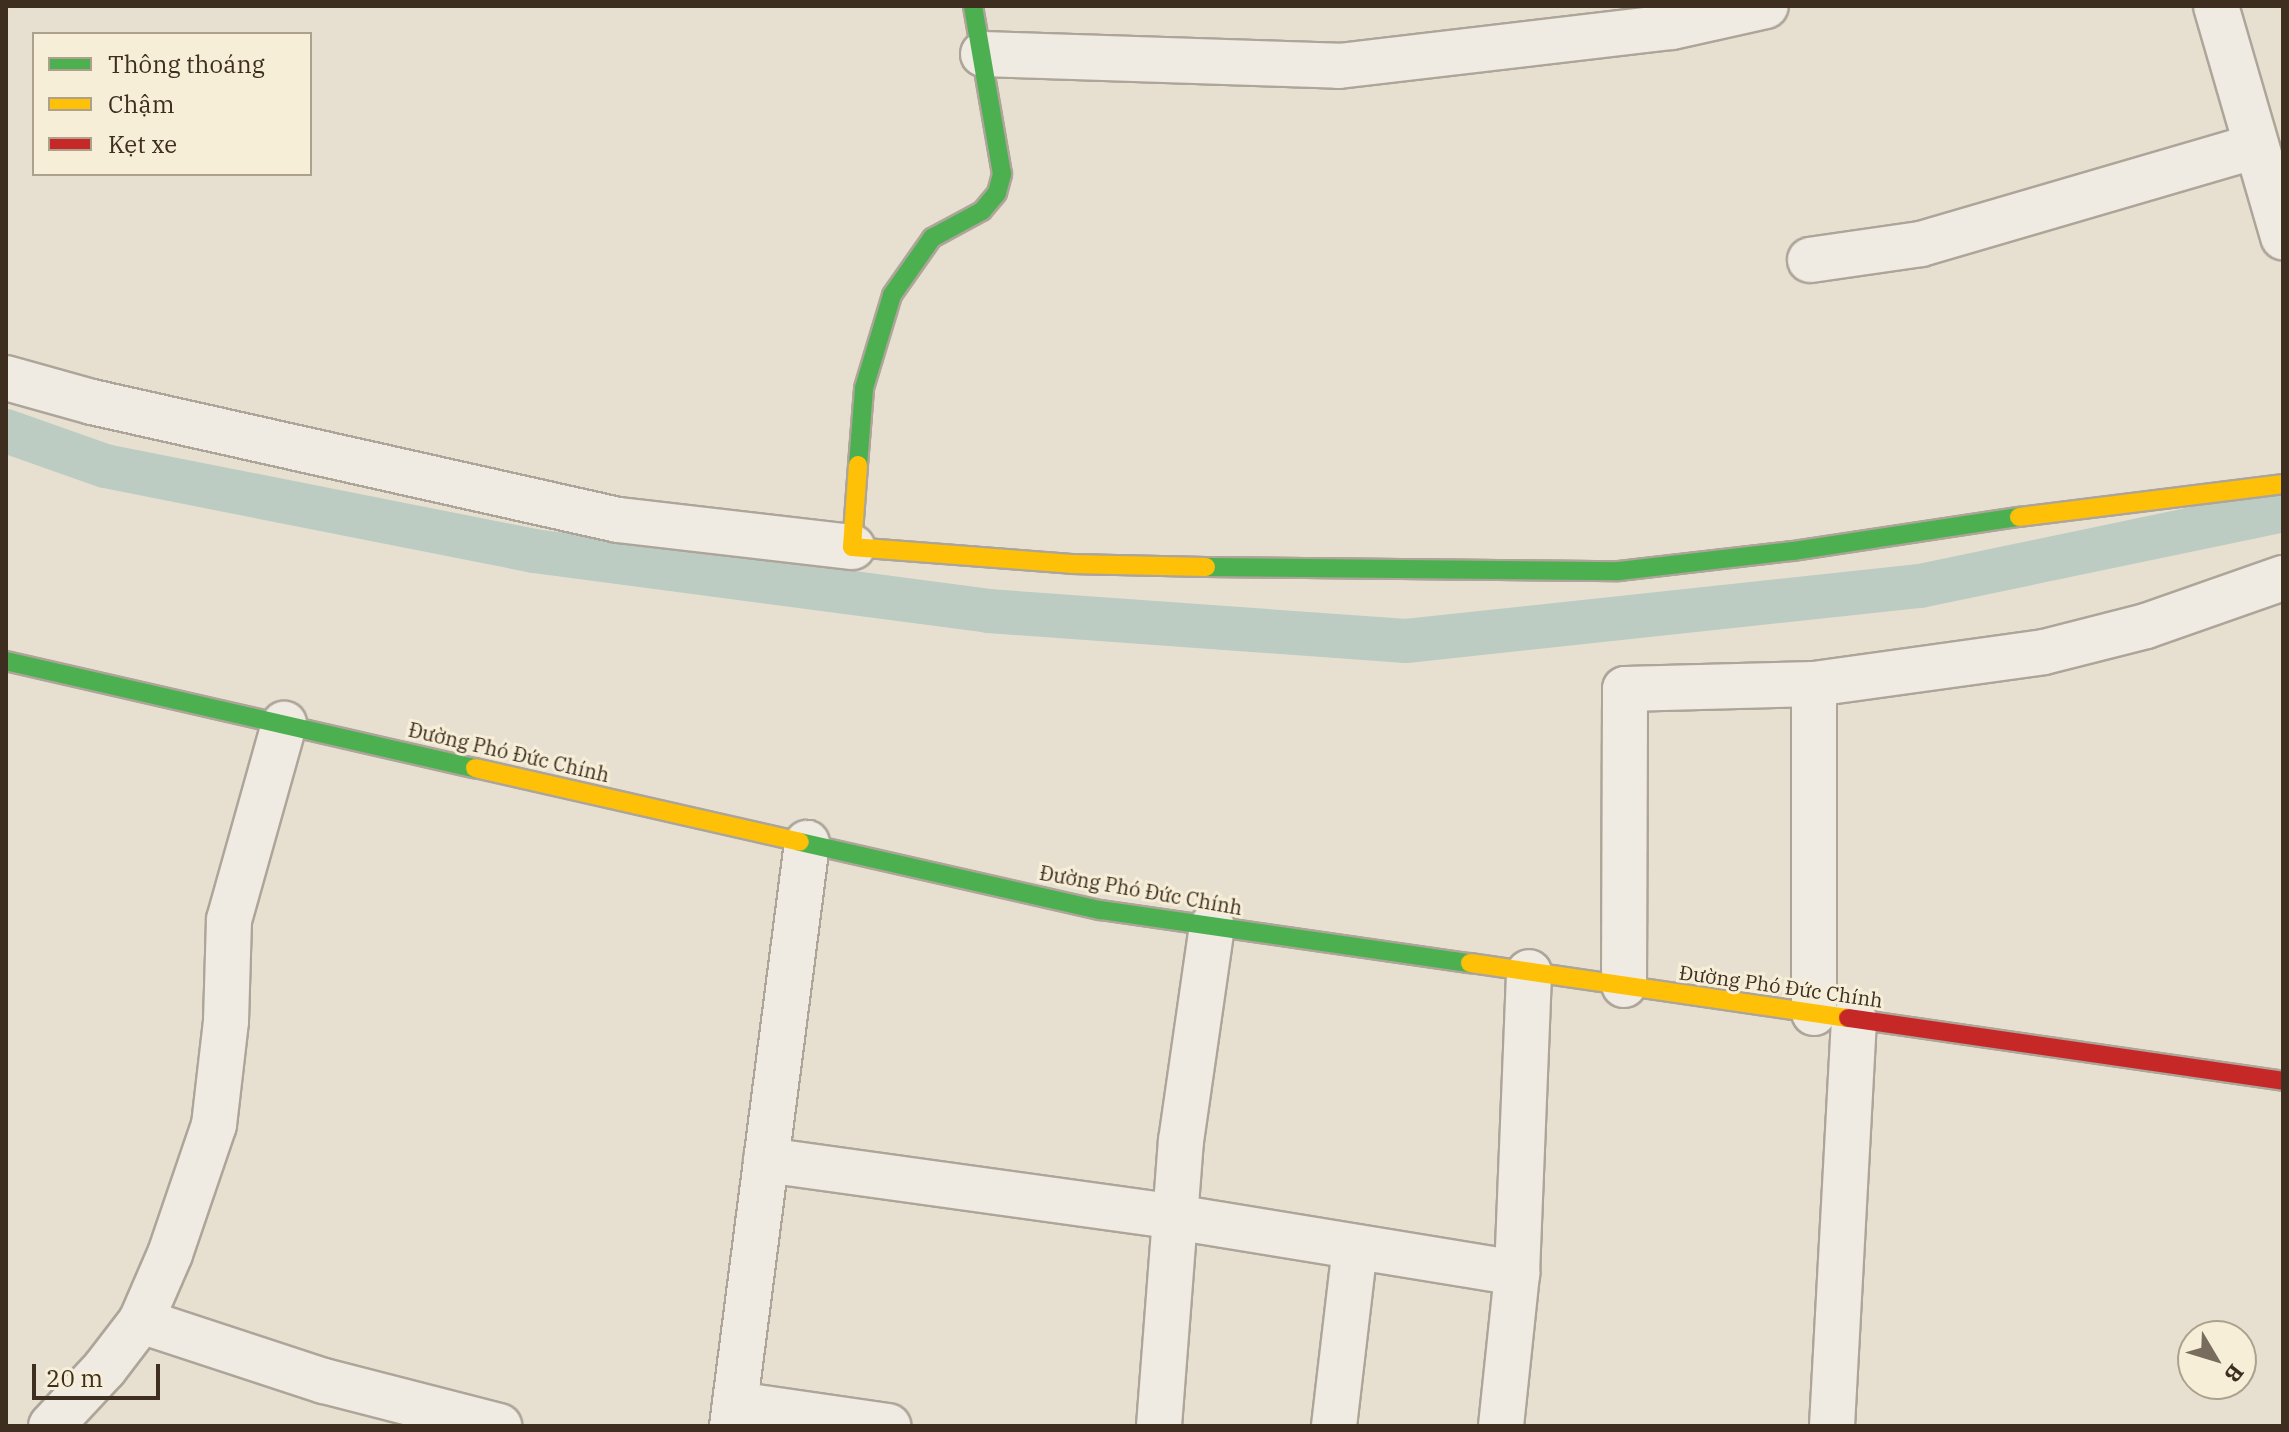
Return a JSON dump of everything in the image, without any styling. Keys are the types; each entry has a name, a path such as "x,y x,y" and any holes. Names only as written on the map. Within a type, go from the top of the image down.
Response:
{"main road":[{"path":"973,6 1002,174 997,193 982,211 932,238 892,295 864,388 852,547 1071,564 1395,571 1619,571 1793,551 2074,508 2283,484"},
{"name":"Đường Phó Đức Chính","path":"6,661 1100,910 2283,1081"}],"street":[{"path":"983,54 1339,66 1672,27 1766,6"},
{"path":"2216,6 2283,237"},
{"path":"1810,260 1921,244 2256,146"},
{"path":"6,378 92,402 618,520 852,547"},
{"path":"1624,985 1625,689 1814,684 2044,652 2146,626 2283,578"},
{"path":"1814,684 1834,1016 1832,1426"},
{"path":"51,1426 105,1368 141,1321 170,1254 214,1125 226,1021 229,920 284,724"},
{"path":"807,843 734,1415 888,1426"},
{"path":"1159,1426 1181,1141 1212,926"},
{"path":"1501,1426 1517,1273 1529,972"},
{"path":"766,1160 1175,1217 1517,1273"},
{"path":"1334,1426 1355,1247"},
{"path":"141,1321 324,1381 499,1426"}],"waterway":[{"path":"6,431 105,466 534,551 988,611 1406,641 1920,586 2283,510"}],"traffic: fast":[{"path":"858,465 864,388 892,295 932,238 982,211 997,193 1002,174 973,6"},
{"path":"1206,567 1619,571 1793,551 2019,517"},
{"path":"6,661 475,768"},
{"path":"800,842 1100,910 1470,963"}],"traffic: slow":[{"path":"858,465 852,547 1071,564 1206,567"},
{"path":"2019,517 2283,484"},
{"path":"475,768 800,842"},
{"path":"1470,963 1848,1018"}],"traffic: jam":[{"path":"1848,1018 2283,1081"}]}
